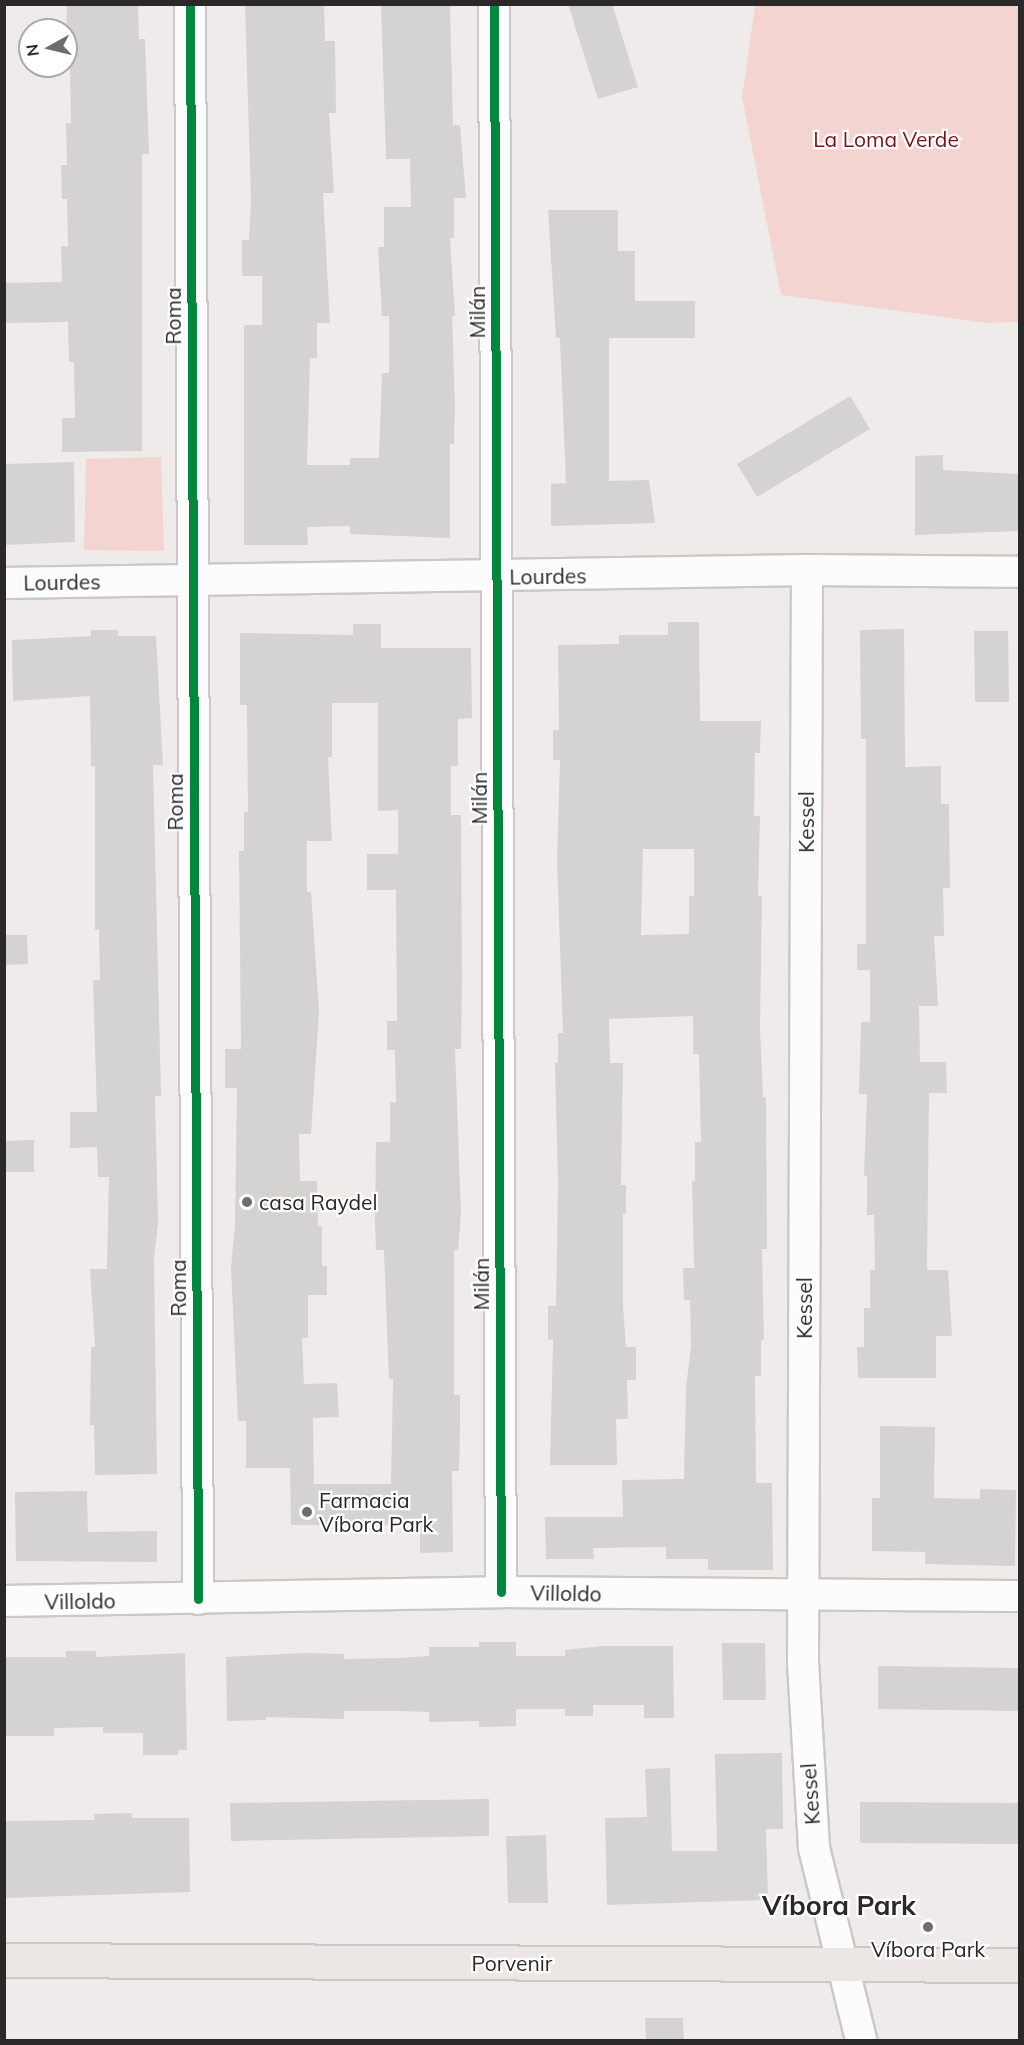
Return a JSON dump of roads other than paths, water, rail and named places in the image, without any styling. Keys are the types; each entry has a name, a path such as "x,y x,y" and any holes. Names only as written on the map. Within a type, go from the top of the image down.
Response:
{"main road":[{"name":"Porvenir","path":"4,1960 1020,1965"}],"street":[{"name":"Roma","path":"190,4 191,579 198,1599"},
{"name":"Milán","path":"494,4 501,1592"},
{"name":"Lourdes","path":"4,583 191,579 496,578 807,570 1020,572"},
{"name":"Kessel","path":"807,570 803,1595 806,1728 814,1848 861,2040"},
{"name":"Villoldo","path":"4,1601 501,1592 1020,1596"}],"place":[{"name":"casa Raydel","path":"247,1202"},
{"name":"Farmacia Víbora Park","path":"307,1512"},
{"name":"Víbora Park","path":"928,1927"}],"district":[{"name":"Víbora Park","path":"839,1906"}],"park label":[{"name":"La Loma Verde","path":"886,139"}]}
